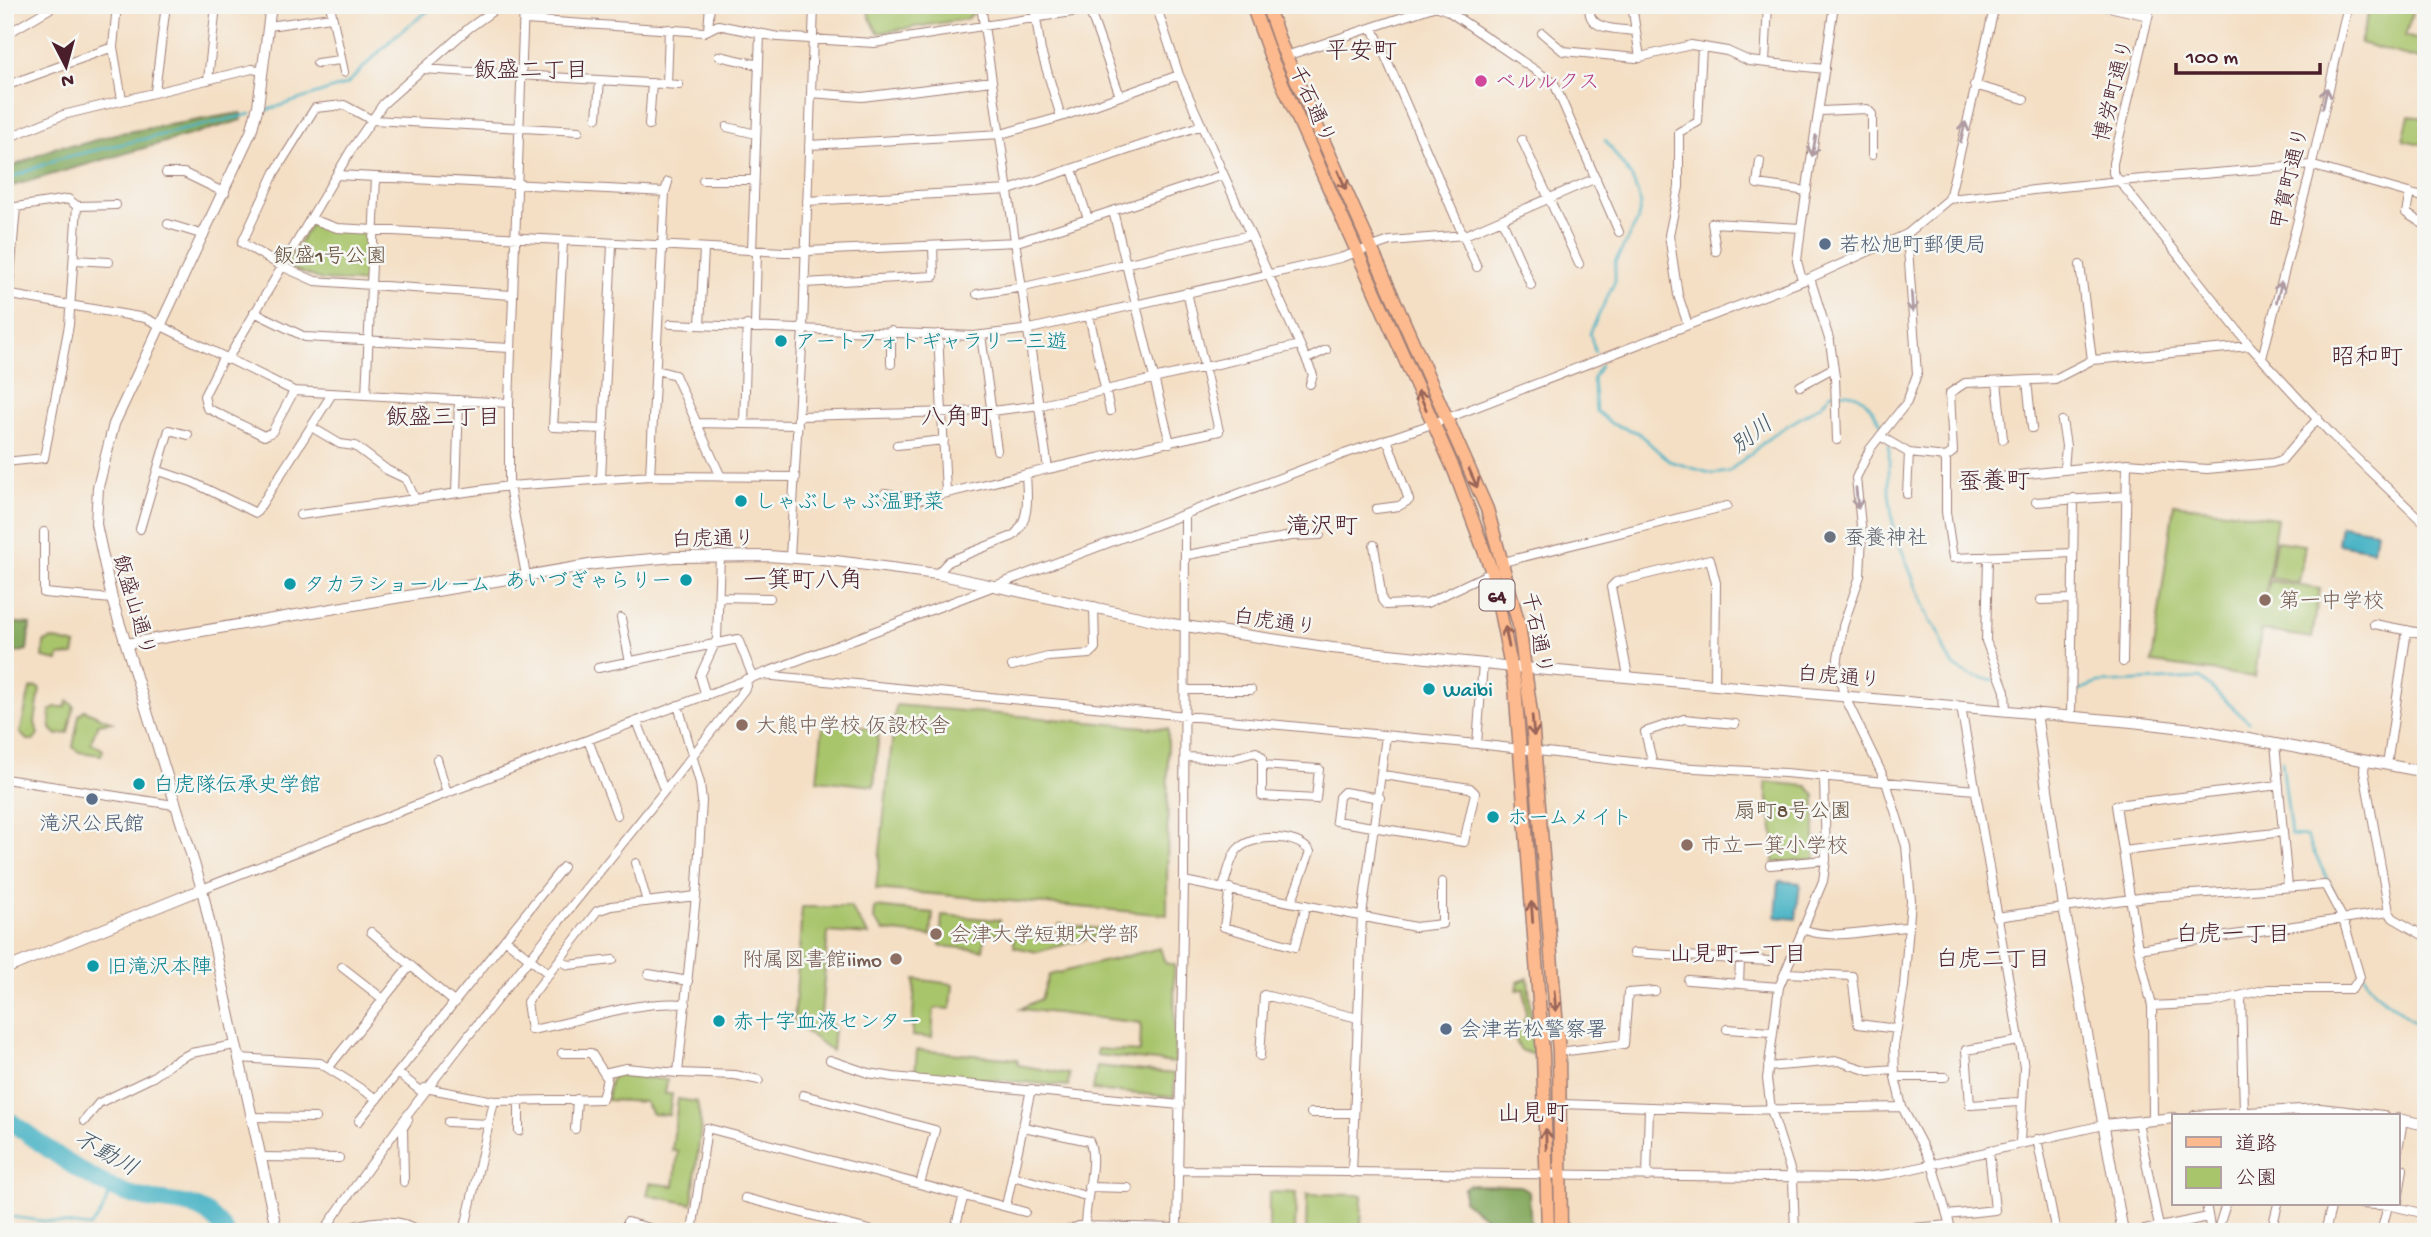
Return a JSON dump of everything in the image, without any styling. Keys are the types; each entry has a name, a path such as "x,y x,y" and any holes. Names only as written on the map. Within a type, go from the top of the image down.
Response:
{"main road":[{"name":"千石通り","path":"1252,5 1272,60 1454,470 1492,572 1513,667 1521,749 1543,1054 1548,1232"},
{"name":"千石通り","path":"1267,5 1286,56 1487,509 1503,562 1527,668 1535,751 1559,1052 1561,1232"}],"street":[{"path":"6,32 56,5"},
{"path":"117,5 113,47 122,100"},
{"path":"155,91 166,5"},
{"path":"208,80 216,5"},
{"name":"飯盛山通り","path":"271,5 257,114 225,193 114,424 98,487 97,542 174,805 202,889 277,1232"},
{"path":"330,5 344,72"},
{"path":"294,391 272,432 264,436 207,408 204,403 204,396 225,359 383,104 501,5"},
{"path":"524,5 523,75 511,295 509,486 526,575"},
{"path":"708,30 709,5"},
{"path":"790,558 803,328 814,5"},
{"path":"981,5 1024,287 1048,469"},
{"path":"1034,5 1041,51 1061,117"},
{"path":"525,20 669,29 708,30 718,25 760,34 884,42 1117,5"},
{"path":"1156,5 1179,75 1307,359 1313,375 1310,384"},
{"path":"1590,5 1589,14 1594,23 1601,27 1636,30"},
{"path":"1632,5 1640,58"},
{"path":"1765,62 1768,5"},
{"path":"1834,5 1797,261 1830,342 1837,440"},
{"path":"1949,199 1996,5"},
{"path":"2100,5 2148,16"},
{"name":"博労町通り","path":"2119,181 2112,170 2113,163 2151,5"},
{"name":"甲賀町通り","path":"2262,358 2348,5"},
{"path":"1286,56 1436,6 1553,83 1619,232"},
{"path":"1088,8 1120,96"},
{"path":"269,26 331,17"},
{"path":"1373,28 1477,267"},
{"path":"667,84 669,29"},
{"path":"1542,33 1563,51 1640,58 1674,47 1702,47 1727,51 1749,61 1825,69"},
{"path":"744,423 751,326 760,34"},
{"path":"5,86 113,47"},
{"path":"1688,325 1678,295 1670,235 1679,187 1679,132 1699,122 1702,47"},
{"path":"719,55 758,65"},
{"path":"317,63 340,60"},
{"path":"5,139 63,116 155,91 252,69 263,71"},
{"path":"422,69 678,85"},
{"path":"809,145 1001,134 1061,117 1179,75"},
{"path":"597,118 600,80"},
{"path":"811,93 862,97 992,81"},
{"path":"649,125 652,83"},
{"path":"1975,85 2024,99"},
{"path":"511,295 315,281 281,266 242,243 275,172 315,108 344,105 372,120 579,131"},
{"path":"1820,111 1867,109 1872,114 1872,155"},
{"path":"807,201 1009,190 1202,125"},
{"path":"727,127 756,134"},
{"path":"1522,140 1579,264"},
{"path":"1760,161 1757,184 1807,191"},
{"path":"5,969 447,793 1387,439 1447,419 1806,279 1907,234 1949,199 2310,165 2426,198"},
{"path":"1072,169 1088,219"},
{"path":"166,173 184,173 225,193"},
{"path":"337,175 665,192"},
{"path":"311,219 328,226 373,230 513,240 754,251 805,252 1017,242 1223,175"},
{"path":"366,395 376,177"},
{"path":"671,324 981,335 1030,329 1268,274 1390,241 1465,235 1597,178"},
{"path":"703,180 754,180"},
{"path":"2119,181 2250,346 2426,525"},
{"path":"650,476 665,192 668,182"},
{"path":"2410,193 2406,213 2426,226"},
{"path":"5,334 10,295 10,229 16,207 68,200 77,206 116,205"},
{"path":"5,462 44,458 71,306 77,206"},
{"path":"1113,211 1170,443"},
{"path":"1502,220 1531,285"},
{"path":"1716,251 1712,223 1801,228"},
{"path":"168,224 204,235"},
{"path":"1861,1232 1951,1228 1932,1164 1902,1107 1895,1073 1897,1029 1909,927 1909,861 1902,826 1886,782 1839,680 1838,655 1843,626 1860,576 1856,478 1875,441 1907,402 1917,374 1907,234"},
{"path":"977,294 1024,287 1250,235"},
{"path":"563,242 553,427 604,429"},
{"path":"601,479 612,245"},
{"path":"804,283 934,276 933,246"},
{"path":"700,325 704,249"},
{"path":"74,260 109,262"},
{"path":"2080,265 2092,359"},
{"path":"885,494 918,500 1219,431 1187,292"},
{"path":"10,295 145,318 294,391 509,403"},
{"path":"254,312 305,337 510,348"},
{"path":"1089,315 1110,411"},
{"path":"891,331 891,364"},
{"path":"938,334 946,492"},
{"path":"981,335 997,450"},
{"path":"696,423 992,411 1041,405 1300,345"},
{"path":"1875,441 1909,453 1946,457 1953,452 1950,393 1965,383 2055,379 2092,359 2250,346"},
{"path":"1307,359 1326,350"},
{"path":"656,370 675,375 721,477"},
{"path":"1800,386 1834,373"},
{"path":"2027,381 2032,428"},
{"path":"1997,382 2003,439"},
{"path":"159,471 192,482 256,513 313,428 332,394"},
{"path":"456,493 459,400"},
{"path":"2000,477 2127,463 2207,469 2272,463 2281,460 2318,418"},
{"path":"2062,421 2066,446 2064,469"},
{"path":"313,428 340,444 355,446 387,470 407,479 415,499"},
{"path":"140,529 169,430 188,435"},
{"path":"1376,509 1399,506 1409,500 1387,439"},
{"path":"897,445 944,440"},
{"path":"1907,494 1909,453"},
{"path":"1946,457 1947,512 1953,558 2073,553"},
{"path":"2123,662 2127,463"},
{"path":"937,574 949,561 1013,536 1020,530 1027,504 1026,474"},
{"path":"300,515 509,486 650,476 796,477"},
{"path":"2036,502 2126,496"},
{"path":"2071,716 2074,498"},
{"path":"1503,562 1727,506"},
{"path":"1177,1228 1184,881 1184,627 1187,555 1185,515"},
{"path":"44,532 44,593 112,599"},
{"path":"1187,555 1292,536 1320,535"},
{"path":"1374,545 1382,600 1387,606 1427,603 1492,572"},
{"path":"706,696 700,676 715,645 720,597 720,555"},
{"name":"白虎通り","path":"126,644 619,561 720,555 790,558 937,574 1184,627 1332,648 2201,730 2426,772"},
{"path":"1989,556 1986,640 2005,691 2006,711"},
{"path":"1628,676 1611,587 1616,582 1710,559 1716,583 1715,684"},
{"path":"720,597 770,598"},
{"path":"2041,600 2073,599"},
{"path":"1012,666 1048,657 1090,654 1094,648 1094,606"},
{"path":"621,618 630,662"},
{"path":"2374,624 2426,634"},
{"path":"2387,765 2407,630"},
{"path":"598,668 738,639 753,677"},
{"path":"1477,744 1483,663"},
{"path":"753,677 1477,744 1653,764 1975,790"},
{"path":"323,1232 426,1090 753,677"},
{"path":"1185,690 1251,690"},
{"path":"678,705 702,801 696,896 678,1073"},
{"path":"1961,707 2024,1073 2020,1102 2020,1142"},
{"path":"2036,713 2064,907 2123,1232"},
{"path":"1653,764 1645,732 1684,719 1735,724"},
{"path":"637,721 663,787"},
{"path":"1352,1173 1362,915 1380,798 1386,736"},
{"path":"588,740 617,815"},
{"path":"2275,743 2288,887"},
{"path":"1185,757 1230,759 1256,752 1262,757 1262,765 1262,796 1317,799 1319,769 1262,765"},
{"path":"437,759 447,793"},
{"path":"2365,761 2364,771 2389,912 2393,918 2426,937"},
{"path":"1380,798 1344,792 1339,797 1336,821 1464,842 1475,793 1470,788 1383,775"},
{"path":"1795,1232 1793,1179 1771,1109 1768,1067 1779,987 1817,900 1826,860 1824,776"},
{"path":"5,779 174,805"},
{"path":"2153,1120 2152,1006 2138,949 2116,805 2279,785"},
{"path":"2123,850 2283,832"},
{"path":"1292,900 1310,852 1304,846 1275,837 1250,842 1236,850 1226,888 1224,927 1295,947 1306,905"},
{"path":"1770,865 1826,860"},
{"path":"636,863 647,902"},
{"path":"359,1121 563,867"},
{"path":"1184,881 1292,900 1415,927 1438,927 1444,921 1442,882"},
{"path":"1996,917 2132,899 2325,885 2348,918 2360,977 2352,989 2268,989 2210,1003 2152,1006"},
{"path":"686,1004 665,1003 611,1009 576,1022 531,1030 527,1002 597,911 696,896"},
{"path":"2138,949 2389,912"},
{"path":"1805,930 1817,933 1866,932 1909,927"},
{"path":"371,932 454,1003"},
{"path":"505,939 549,974"},
{"path":"1634,953 1769,961"},
{"path":"1739,984 1740,959"},
{"path":"560,961 569,965 613,960"},
{"path":"329,1067 410,966"},
{"path":"342,967 383,999"},
{"path":"1786,973 1853,976 1858,1024 1897,1029"},
{"path":"649,974 688,981"},
{"path":"1688,981 1779,987"},
{"path":"1559,1052 1624,1044 1628,993 1655,991"},
{"path":"1260,1056 1264,995 1358,1018"},
{"path":"2241,996 2244,1112"},
{"path":"1727,1029 1771,1032"},
{"path":"2019,1041 1966,1050 1970,1105 2020,1102"},
{"path":"84,1121 99,1103 153,1077 173,1062 191,1053 235,1045"},
{"path":"398,1073 426,1090 494,1101 602,1099 607,1078 591,1054 562,1053"},
{"path":"238,1058 320,1063 377,1099"},
{"path":"830,1060 881,1075 1180,1105"},
{"path":"1768,1067 1838,1061 1869,1071 1945,1077"},
{"path":"604,1073 626,1068 735,1075 759,1080"},
{"path":"1006,1206 1031,1089"},
{"path":"404,1182 403,1128 426,1090"},
{"path":"803,1095 934,1130 920,1184"},
{"path":"575,1129 577,1099"},
{"path":"519,1100 519,1131"},
{"path":"464,1232 494,1101"},
{"path":"1561,1104 1771,1109 1902,1107"},
{"path":"1647,1177 1649,1107"},
{"path":"2220,1114 2320,1109 2365,1114"},
{"path":"1311,1113 1354,1113"},
{"path":"251,1117 315,1118"},
{"path":"1180,1170 1854,1178 1932,1164 2103,1125 2172,1118"},
{"path":"2400,1120 2426,1125"},
{"path":"447,1122 488,1124"},
{"path":"2137,1122 2160,1229"},
{"path":"1024,1127 1088,1141 1094,1150 1087,1191 1085,1226"},
{"path":"692,1232 707,1128 1025,1212"},
{"path":"2037,1139 2056,1232"},
{"path":"1947,1215 1996,1210 1989,1150"},
{"path":"260,1157 339,1158"},
{"path":"2400,1182 2403,1169"},
{"path":"1013,1176 1087,1191 1128,1188"},
{"path":"954,1232 964,1195"},
{"path":"745,1198 877,1232"},
{"path":"2206,1206 2211,1232"},
{"path":"2217,1232 2225,1206"},
{"path":"2271,1232 2278,1206"},
{"path":"2325,1232 2332,1206"},
{"path":"2381,1232 2394,1206"},
{"path":"2400,1206 2426,1214"},
{"path":"2135,1232 2208,1217"},
{"path":"338,1232 381,1222 410,1225 421,1232"},
{"path":"627,1222 665,1232"},
{"path":"1064,1232 1085,1226 1177,1228 1209,1232"},
{"path":"1253,1232 1263,1231"}],"green space":[{"path":"868,5 974,5 975,12 966,19 878,33 869,16"},
{"path":"2371,5 2415,5 2405,36 2426,42 2426,61 2360,43"},
{"path":"241,113 242,120 5,188 5,170 59,146 79,145 115,134"},
{"path":"2409,116 2426,118 2426,145 2403,140"},
{"name":"飯盛1号公園","path":"312,222 329,229 370,233 368,283 322,280 285,266"},
{"path":"2174,504 2277,518 2265,601 2270,581 2320,589 2312,638 2261,630 2255,677 2152,663"},
{"path":"2276,541 2305,545 2299,583 2270,578"},
{"path":"5,622 30,624 27,650 8,655"},
{"path":"52,639 76,645 74,655 59,656 58,661 43,658 44,642"},
{"path":"30,689 40,689 35,722 38,734 34,740 27,740 20,733"},
{"path":"68,701 74,706 68,733 57,735 51,729 50,711 55,707 65,707"},
{"path":"896,705 1168,729 1167,915 876,889"},
{"path":"84,710 112,722 98,724 91,742 103,750 101,755 79,752 73,747 79,715"},
{"path":"823,722 879,729 874,786 817,780"},
{"name":"扇町8号公園","path":"1765,782 1807,786 1815,795 1815,859 1774,863 1774,835"},
{"path":"802,907 850,907 869,935 828,932 821,1015 834,1027 832,1051 794,1023"},
{"path":"875,907 933,913 931,936 884,931 874,920"},
{"path":"942,915 1000,920 999,933 985,934 983,950 940,946"},
{"path":"1059,924 1115,931 1037,952 1014,947 1014,932 1057,936"},
{"path":"1160,948 1165,963 1174,965 1175,1063 1097,1055 1097,1049 1140,1052 1141,1023 1020,1009 1041,999 1049,975"},
{"path":"1528,978 1534,1052 1532,1054 1520,1050 1515,1038 1526,1016 1524,989 1517,990 1518,982"},
{"path":"915,979 953,984 951,1009 934,1008 932,1038 912,1036"},
{"path":"917,1050 1017,1059 1018,1065 1069,1074 1068,1086 915,1073"},
{"path":"1097,1066 1174,1074 1174,1097 1093,1090"},
{"path":"616,1074 667,1080 665,1094 672,1094 669,1115 652,1114 645,1102 607,1100 610,1081"},
{"path":"678,1099 697,1102 701,1125 692,1204 647,1195 650,1183 674,1186 678,1151 672,1151"},
{"path":"1469,1185 1521,1186 1529,1192 1531,1232 1494,1232 1487,1219 1464,1201 1464,1188"},
{"path":"1269,1192 1296,1193 1295,1232 1269,1232"},
{"path":"1307,1194 1362,1195 1361,1232 1306,1232"}],"water":[{"path":"2341,525 2376,531 2373,550 2338,544"},
{"path":"1779,881 1800,883 1796,919 1776,917"}],"waterway":[{"path":"258,113 347,84 395,36 436,5"},
{"path":"5,180 58,159 251,114"},
{"path":"1595,352 1590,333 1615,281 1615,262 1637,222 1641,204 1632,178 1605,140"},
{"name":"別川","path":"1600,366 1593,378 1596,411 1612,424 1637,432 1669,461 1713,474 1728,472 1774,434 1821,405 1831,393 1850,393 1862,398 1882,425"},
{"name":"別川","path":"1889,446 1889,493 1894,530 1930,622 1938,630 1946,655 1956,668 1978,678 1995,680"},
{"name":"別川","path":"2079,690 2098,683 2200,678 2249,722"},
{"path":"2282,761 2291,835 2306,836 2345,915"},
{"path":"2362,972 2375,992 2426,1031"},
{"name":"不動川","path":"5,1118 69,1164 103,1184 139,1197 197,1207 216,1221 225,1232"},
{"path":"5,1216 90,1227 101,1214 112,1187"}],"place":[{"name":"ベルルクス","path":"1481,81"},
{"name":"若松旭町郵便局","path":"1825,244"},
{"name":"アートフォトギャラリー三遊","path":"781,341"},
{"name":"しゃぶしゃぶ温野菜","path":"741,501"},
{"name":"蚕養神社","path":"1830,537"},
{"name":"あいづぎゃらりー","path":"686,580"},
{"name":"タカラショールーム","path":"290,584"},
{"name":"第一中学校","path":"2265,600"},
{"name":"Waibi","path":"1429,689"},
{"name":"大熊中学校 仮設校舎","path":"742,725"},
{"name":"白虎隊伝承史学館","path":"139,784"},
{"name":"滝沢公民館","path":"92,799"},
{"name":"ホームメイト","path":"1493,817"},
{"name":"市立一箕小学校","path":"1687,845"},
{"name":"会津大学短期大学部","path":"936,934"},
{"name":"附属図書館iimo","path":"896,959"},
{"name":"旧滝沢本陣","path":"93,966"},
{"name":"赤十字血液センター","path":"719,1021"},
{"name":"会津若松警察署","path":"1446,1029"}],"district":[{"name":"平安町","path":"1361,50"},
{"name":"飯盛二丁目","path":"531,69"},
{"name":"昭和町","path":"2367,356"},
{"name":"飯盛三丁目","path":"443,416"},
{"name":"八角町","path":"957,416"},
{"name":"蚕養町","path":"1994,480"},
{"name":"滝沢町","path":"1322,525"},
{"name":"一箕町八角","path":"803,579"},
{"name":"白虎一丁目","path":"2233,933"},
{"name":"山見町一丁目","path":"1738,953"},
{"name":"白虎二丁目","path":"1993,958"},
{"name":"山見町","path":"1533,1112"}]}
